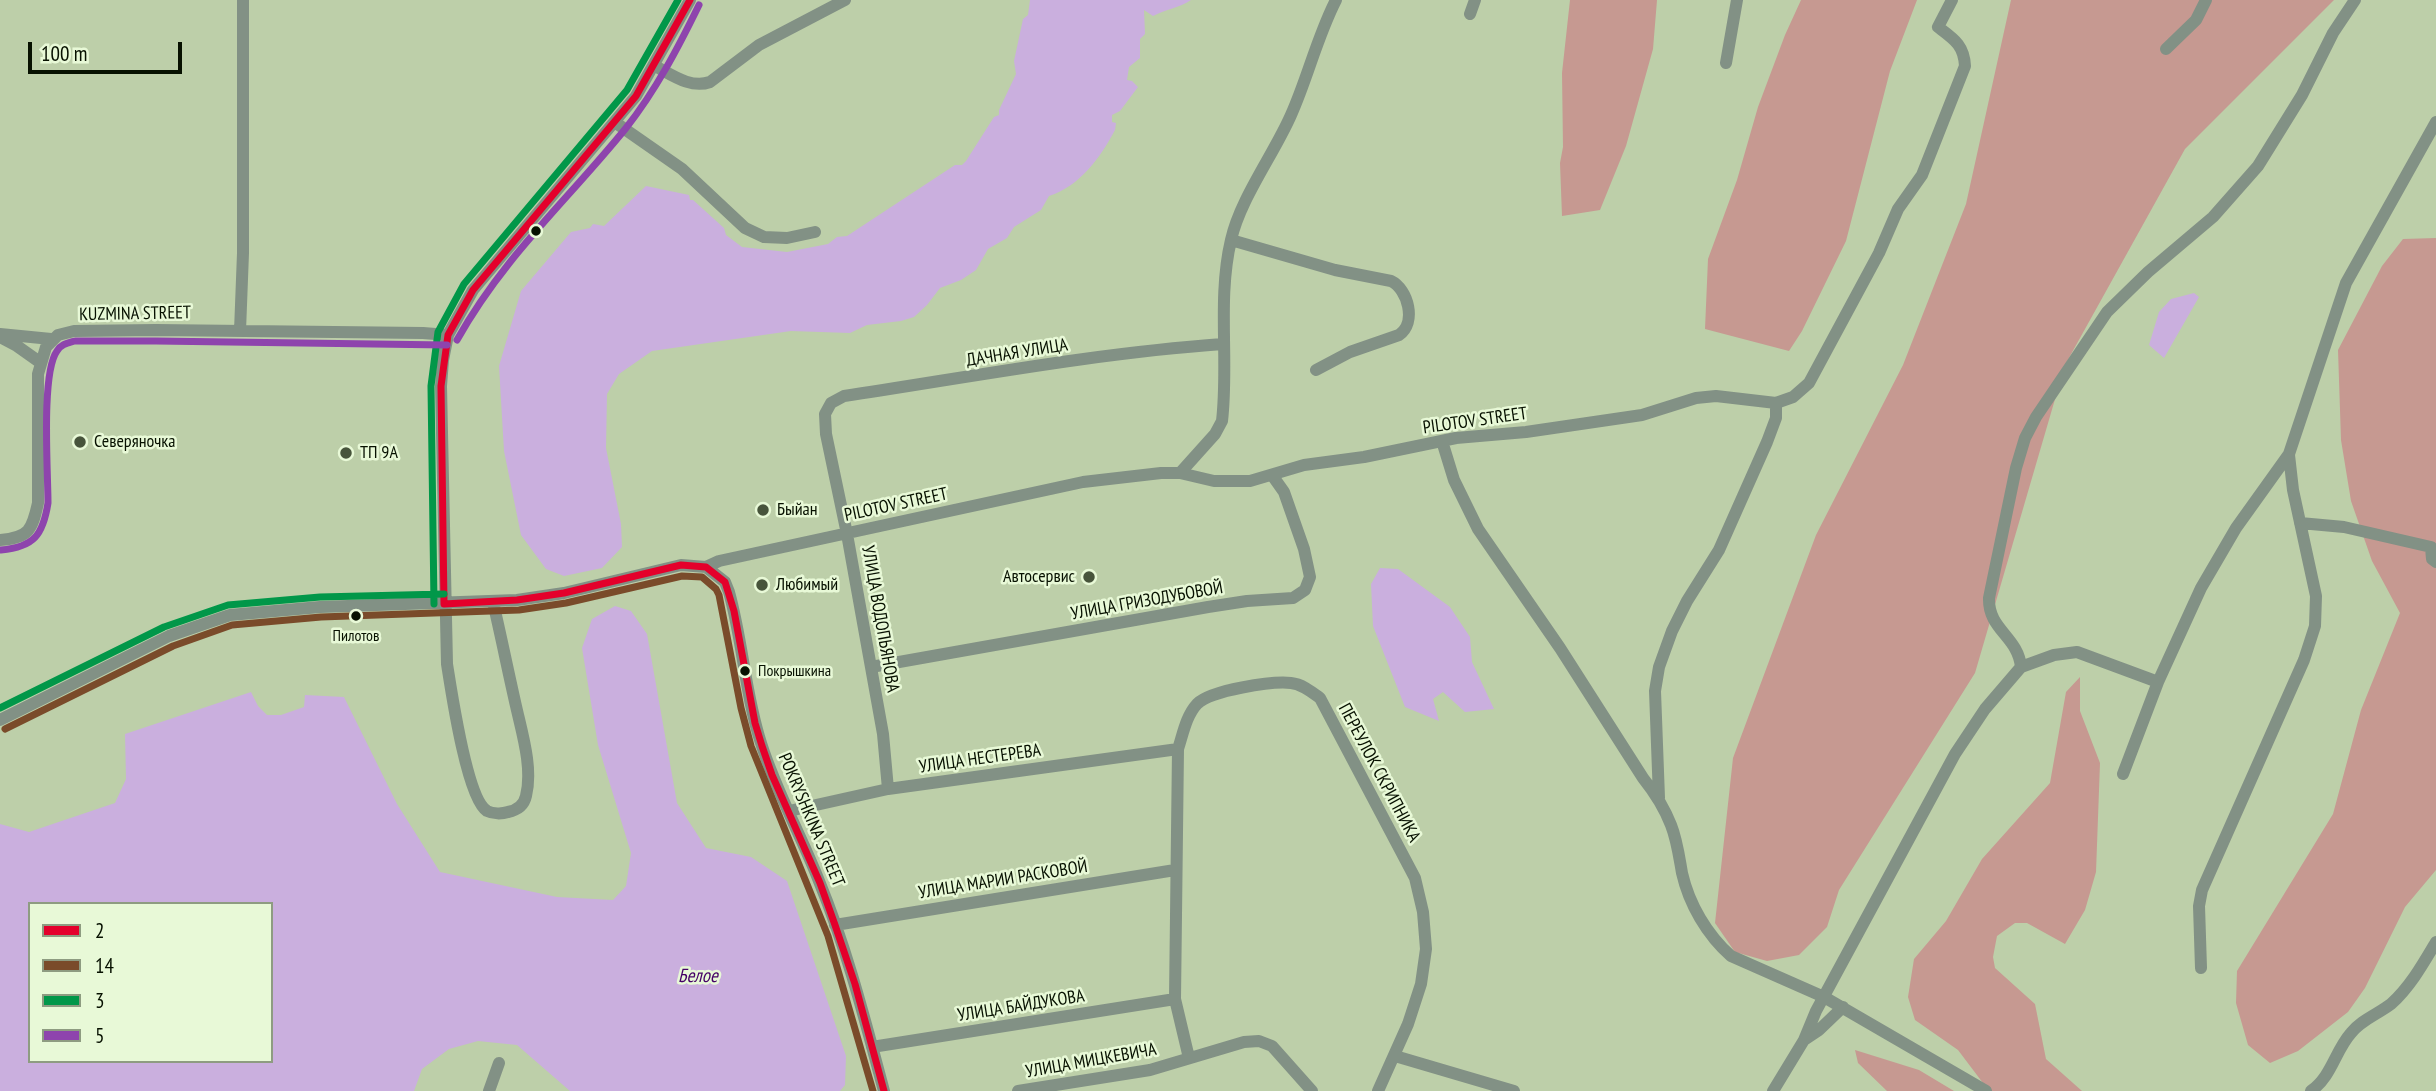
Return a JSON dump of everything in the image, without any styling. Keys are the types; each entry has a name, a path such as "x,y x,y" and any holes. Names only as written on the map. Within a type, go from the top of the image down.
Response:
{"street":[{"path":"240,331 243,253 243,0"},
{"path":"493,601 524,742 527,786 522,807 496,813 486,811 477,800 452,698 447,664 441,386 448,335 473,290 487,272 616,122 655,66 690,0"},
{"path":"655,66 691,84 710,82 760,45 845,0"},
{"path":"1180,473 1215,434 1222,421 1224,298 1235,225 1291,114 1324,23 1336,0"},
{"path":"1470,14 1475,0"},
{"path":"1726,63 1737,0"},
{"path":"1659,798 1655,691 1659,667 1672,631 1719,550 1776,418 1776,403 1793,397 1810,383 1879,253 1898,209 1922,175 1965,66 1964,52 1953,38 1938,27 1952,0"},
{"path":"2166,50 2196,20 2206,0"},
{"path":"2021,667 2016,647 1993,621 1989,598 2025,438 2099,321 2148,272 2213,217 2258,166 2302,95 2333,33 2355,0"},
{"path":"616,122 682,169 745,228 764,237 775,238 815,232"},
{"path":"2123,774 2158,682 2217,559 2289,454 2346,283 2436,122"},
{"path":"1231,240 1335,270 1391,281 1404,290 1409,321 1407,330 1343,355 1316,370"},
{"name":"KUZMINA STREET","path":"0,335 51,339 74,331 240,331 448,335"},
{"path":"0,335 41,363"},
{"path":"0,540 20,537 27,533 34,522 38,503 37,382 46,346 51,339"},
{"name":"ДАЧНАЯ УЛИЦА","path":"825,414 831,402 844,396 1128,354 1223,344"},
{"name":"PILOTOV STREET","path":"0,720 169,636 230,615 320,607 493,601 565,593 681,565 706,567 719,561 1083,482 1161,472 1180,473 1214,481 1251,481 1304,465 1364,457 1442,441 1642,415 1696,398 1716,396 1776,403"},
{"name":"УЛИЦА ВОДОПЬЯНОВА","path":"825,414 826,434 883,734 888,789"},
{"path":"1442,441 1454,480 1478,529 1560,648 1643,778 1659,798 1672,827 1691,899 1721,947 1731,956 1843,1007 1986,1091"},
{"path":"2201,968 2199,906 2202,890 2304,660 2315,626 2316,596 2290,472 2289,454"},
{"name":"УЛИЦА ГРИЗОДУБОВОЙ","path":"871,667 1208,607 1293,598 1305,590 1310,577 1297,526 1284,492 1272,475"},
{"path":"2300,523 2344,527 2431,547 2432,559 2436,562"},
{"name":"POKRYSHKINA STREET","path":"706,567 725,582 729,592 755,723 772,775 835,925 884,1091"},
{"path":"1773,1091 1804,1040 1824,997 1972,726 2021,667 2054,655 2077,652 2158,682"},
{"name":"ПЕРЕУЛОК СКРИПНИКА","path":"1189,1058 1175,999 1178,749 1189,718 1198,704 1224,690 1292,683 1310,690 1320,698 1415,878 1423,912 1426,948 1421,984 1395,1056 1378,1091"},
{"name":"УЛИЦА НЕСТЕРЕВА","path":"789,811 888,789 1178,749"},
{"name":"УЛИЦА МАРИИ РАСКОВОЙ","path":"835,925 1175,870"},
{"path":"2311,1091 2319,1085 2332,1066 2343,1042 2353,1029 2388,1006 2404,991 2436,942"},
{"name":"УЛИЦА БАЙДУКОВА","path":"873,1047 1175,999"},
{"path":"1804,1040 1843,1007"},
{"name":"УЛИЦА МИЦКЕВИЧА","path":"1018,1091 1150,1070 1244,1042 1259,1041 1272,1046 1312,1091"},
{"path":"1395,1056 1514,1091"},
{"path":"489,1091 499,1063"}],"shaded area":[{"path":"1570,0 1657,0 1653,49 1626,146 1600,210 1562,216 1562,73"},
{"path":"1801,0 1917,0 1890,71 1846,241 1802,331 1789,351 1705,329 1708,259 1737,180 1758,107"},
{"path":"2011,0 2334,0 2185,149 2065,365 1975,673 1839,890 1827,927 1799,955 1767,961 1735,952 1715,923 1733,758 1816,535 1903,365 1966,204"},
{"path":"2436,238 2436,870 2405,907 2365,988 2348,1012 2298,1051 2270,1063 2248,1045 2236,1003 2237,971 2333,814 2361,710 2400,613 2372,561 2351,501 2341,440 2338,350 2382,266 2403,239"},
{"path":"2080,677 2080,711 2100,763 2096,872 2085,910 2065,944 2027,923 2015,923 1997,936 1993,957 1995,968 2035,1004 2046,1059 2082,1091 1989,1091 1958,1050 1915,1020 1908,997 1914,959 1946,921 1982,859 2050,783 2066,692"},
{"path":"1855,1050 1919,1070 1954,1091 1887,1091 1858,1063"}],"water":[{"path":"1030,0 1191,0 1153,16 1144,10 1145,34 1140,39 1140,58 1129,67 1127,80 1138,87 1120,111 1112,115 1112,122 1116,123 1115,130 1088,170 1070,185 1049,196 1041,210 1014,227 1007,238 988,249 976,270 961,280 940,288 914,317 867,325 850,333 791,331 652,351 619,374 607,394 606,448 621,524 622,547 602,568 564,576 546,569 521,535 504,451 499,366 521,291 571,232 590,228 593,224 604,226 646,186 689,195 690,200 742,247 787,252 828,244 837,237 847,236 955,165 962,165 966,161 994,117 999,115 1016,74 1014,61"},
{"path":"2194,293 2199,297 2164,358 2149,345 2159,312 2171,299"},
{"path":"1380,568 1398,569 1450,607 1470,637 1472,662 1494,709 1465,712 1443,692 1433,699 1439,721 1405,707 1373,626 1371,584"},
{"name":"Белое","path":"615,606 631,611 647,634 677,803 706,848 751,857 787,881 846,1056 845,1085 840,1091 570,1091 517,1045 478,1041 449,1049 422,1069 414,1091 0,1091 0,824 29,832 115,803 126,779 125,734 251,692 258,706 267,715 281,715 304,707 305,695 344,697 397,804 440,872 557,897 613,900 626,886 631,853 598,745 582,648 592,619"}],"transit line":[{"name":"3","path":"434,604 431,386 438,332 464,284 627,90 678,0"},
{"name":"2","path":"444,604 441,386 448,335 473,290 636,96 690,0"},
{"name":"5","path":"457,340 475,310 516,255 637,114 666,68 699,5"},
{"name":"5","path":"1,550 29,542 40,531 43,523 48,503 46,424 49,380 57,351 65,344 75,341 156,341 447,345"},
{"name":"2","path":"444,604 517,600 564,593 681,565 706,567 725,582 734,611 755,723 762,746 835,925 855,984 884,1091"},
{"name":"14","path":"5,729 173,646 232,625 321,617 519,610 566,603 682,576 702,577 719,595 751,746 828,936 873,1091"},
{"name":"3","path":"0,708 164,627 228,605 320,597 444,594"}],"place":[{"name":"Северяночка","path":"80,442"},
{"name":"ТП 9А","path":"346,453"},
{"name":"Быйан","path":"763,510"},
{"name":"Автосервис","path":"1089,577"},
{"name":"Любимый","path":"762,585"},
{"name":"Пилотов","path":"356,616"},
{"name":"Покрышкина","path":"745,671"}]}
